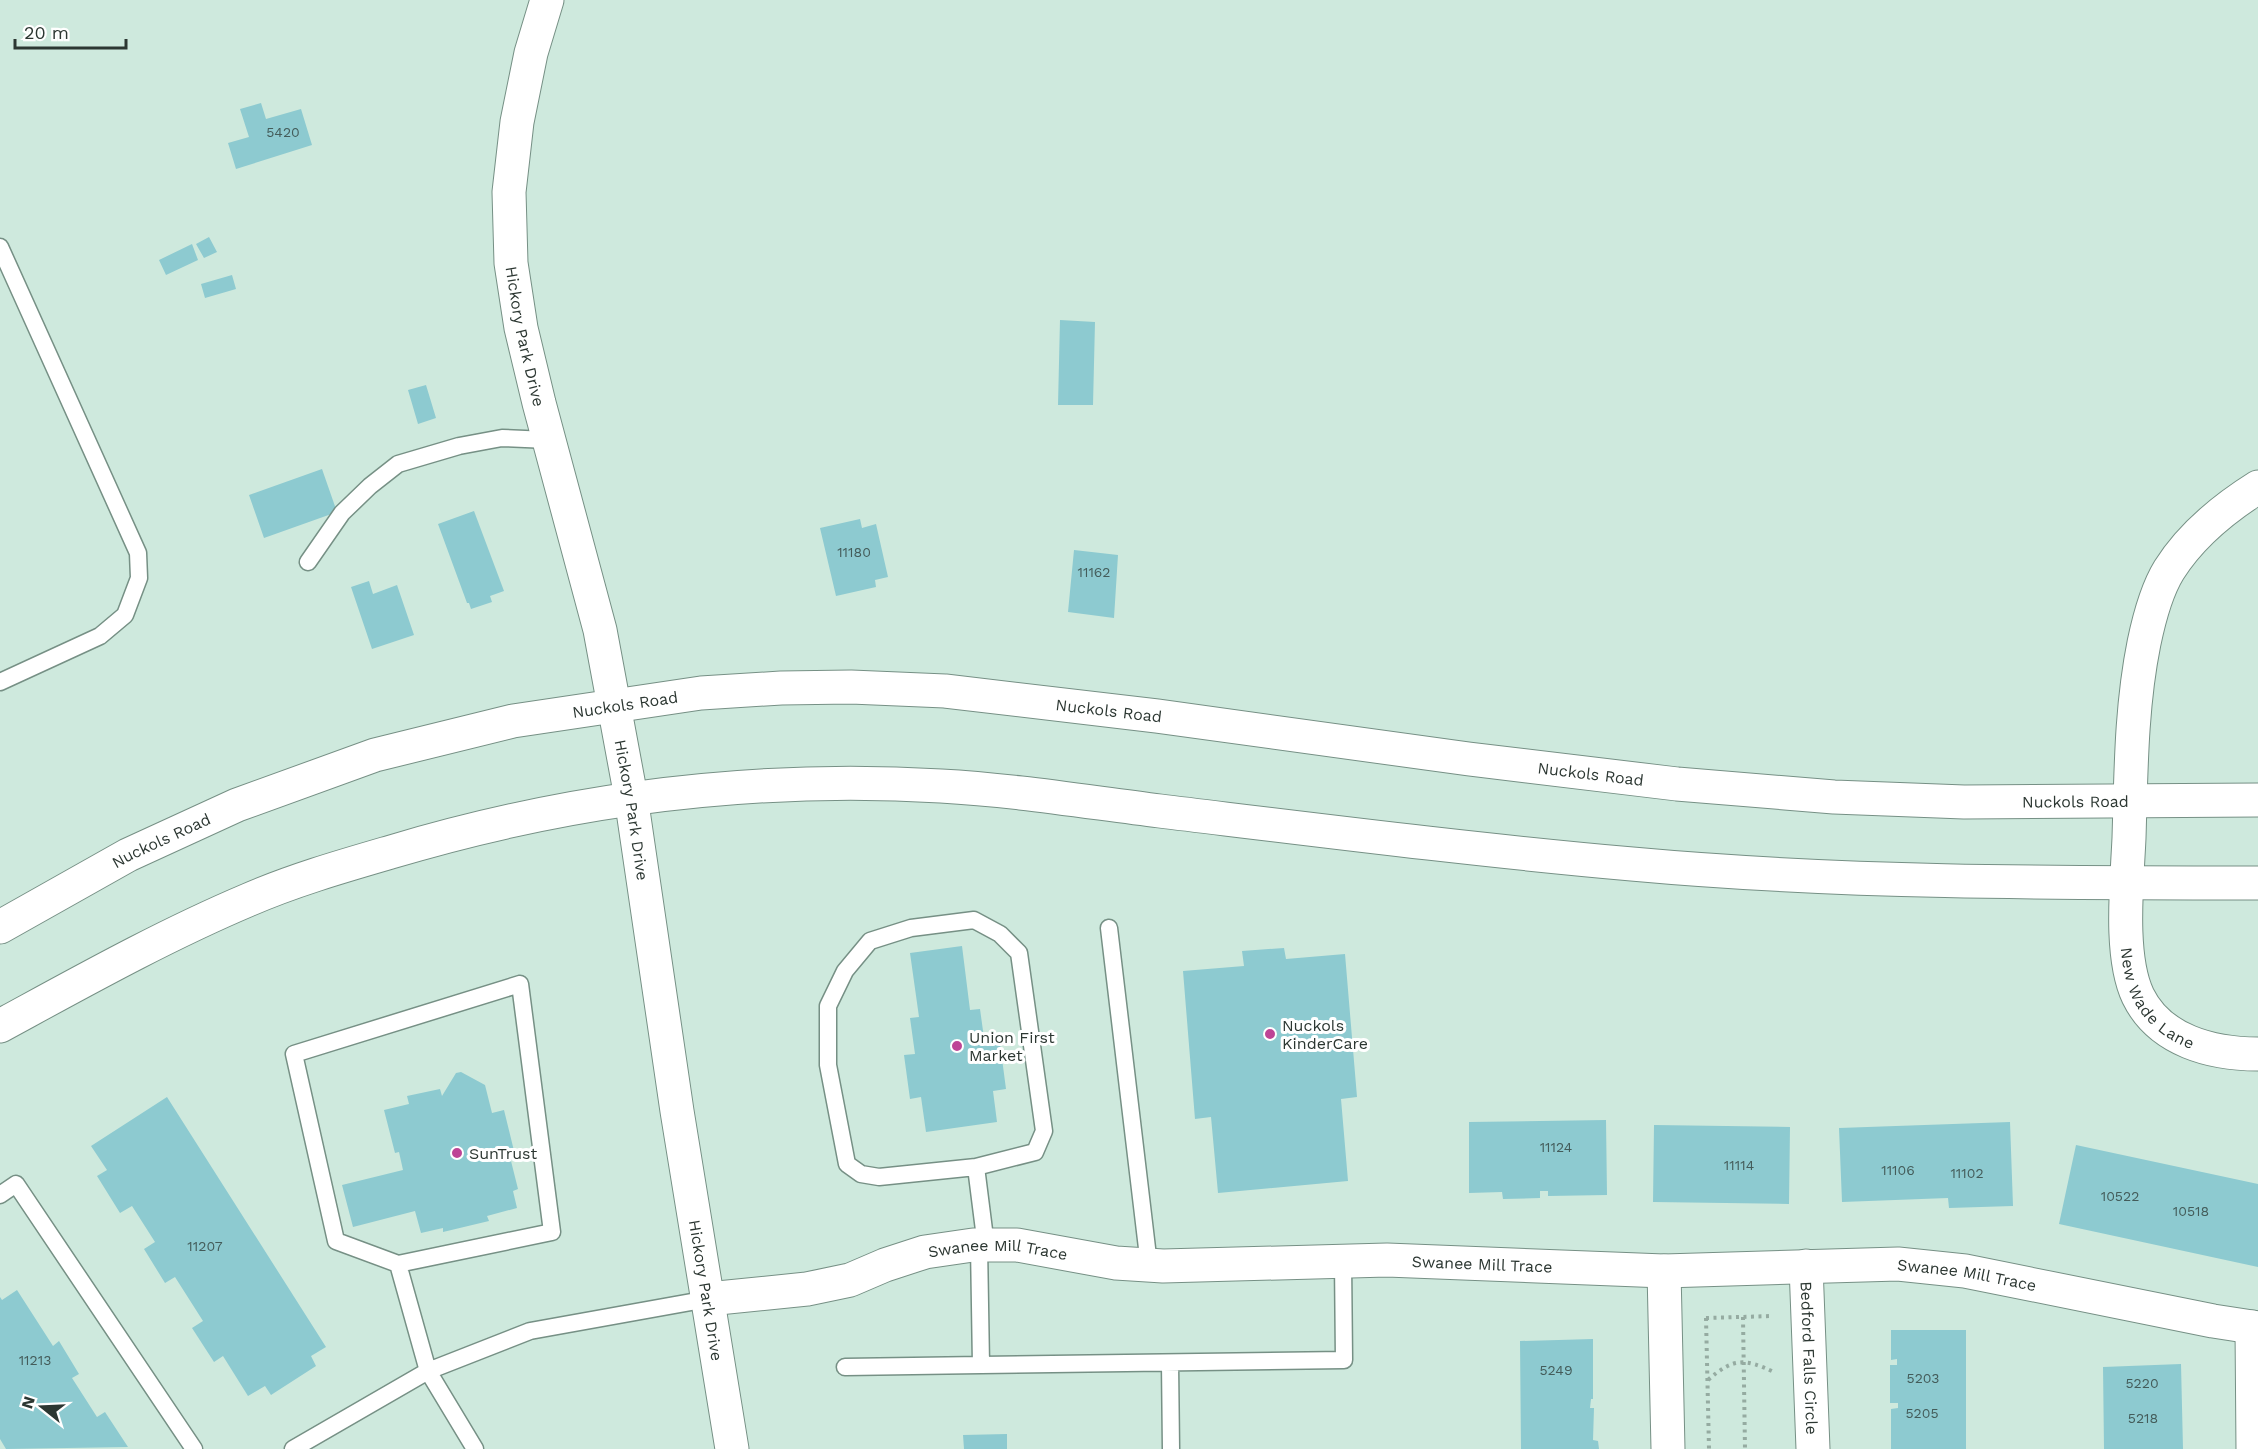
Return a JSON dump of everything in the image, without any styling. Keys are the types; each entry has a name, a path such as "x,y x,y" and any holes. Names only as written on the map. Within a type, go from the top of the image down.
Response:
{"main road":[{"name":"Hickory Park Drive","path":"547,0 531,53 518,122 509,192 511,263 521,328 548,440 600,630 631,797 677,1111 732,1449"},
{"name":"New Wade Lane","path":"2258,487 2237,500 2198,533 2169,571 2157,598 2145,642 2137,686 2127,883 2128,968 2138,996 2152,1017 2190,1043 2218,1052 2258,1053"},
{"name":"Nuckols Road","path":"0,927 128,855 237,805 375,755 513,721 701,693 781,688 851,687 945,691 1677,784 1881,799 1964,802 2258,800"},
{"path":"0,1026 173,935 249,900 325,872 453,834 546,812 631,797 726,788 845,784 942,786 1635,865 1839,877 2127,883 2258,883"},
{"name":"Swanee Mill Trace","path":"708,1299 807,1289 850,1280 885,1265 925,1252 982,1245 1017,1245 1116,1263 1149,1265 1387,1260 1664,1271 1898,1264 1965,1271 2255,1328"},
{"name":"Bedford Falls Circle","path":"1806,1266 1814,1449"},
{"path":"1664,1271 1668,1449"},
{"path":"2253,1449 2255,1328"}],"lane":[{"path":"0,247 138,553 139,578 124,615 100,636 0,682"},
{"path":"308,562 342,513 369,486 398,464 459,446 502,438 548,440"},
{"path":"974,920 1000,934 1019,953 1044,1131 1035,1152 976,1167 879,1177 861,1174 847,1164 828,1065 828,1006 845,971 870,941 911,928 974,920"},
{"path":"1109,928 1149,1265"},
{"path":"520,984 552,1232 398,1264 336,1241 294,1054 520,984"},
{"path":"976,1167 982,1245 981,1365"},
{"path":"0,1195 16,1184 194,1449"},
{"path":"845,1367 1344,1360 1343,1261"},
{"path":"398,1264 428,1371 475,1449"},
{"path":"293,1449 428,1371 530,1331 708,1299"},
{"path":"1170,1363 1171,1449"}],"path":[{"path":"1700,1318 1777,1316"},
{"path":"1743,1317 1745,1449"},
{"path":"1706,1318 1709,1449"},
{"path":"1708,1381 1722,1368 1743,1360 1779,1374"}],"building":[{"path":"261,103 266,119 301,109 312,145 236,169 228,143 249,137 240,109"},
{"path":"209,237 217,252 204,258 196,244"},
{"path":"192,244 198,260 166,275 159,260"},
{"path":"232,275 236,289 205,298 201,284"},
{"path":"1060,320 1095,322 1093,405 1058,405"},
{"path":"426,385 436,418 418,424 408,390"},
{"path":"322,469 337,512 264,538 249,495"},
{"path":"474,511 504,591 490,596 492,602 471,609 438,524"},
{"path":"860,519 862,528 876,524 888,577 875,580 876,587 836,596 820,528"},
{"path":"1074,550 1118,555 1114,618 1068,612"},
{"path":"369,581 373,594 397,585 414,635 372,649 351,587"},
{"name":"Union First Market","path":"962,946 970,1010 980,1009 984,1038 999,1036 1006,1089 993,1091 997,1122 926,1132 921,1097 910,1099 904,1055 915,1054 910,1018 919,1017 910,953"},
{"name":"Nuckols KinderCare","path":"1284,948 1286,959 1345,954 1357,1097 1341,1099 1348,1181 1218,1193 1211,1117 1195,1119 1183,971 1244,966 1242,951"},
{"name":"SunTrust","path":"461,1072 485,1085 492,1113 504,1110 515,1155 510,1157 518,1189 513,1191 517,1208 487,1216 489,1221 443,1232 443,1228 421,1233 415,1211 353,1227 342,1185 403,1170 399,1152 395,1153 384,1110 409,1104 407,1096 440,1089 442,1096 456,1073"},
{"path":"167,1097 326,1347 311,1356 316,1366 271,1395 265,1386 248,1396 223,1356 214,1362 192,1328 203,1321 175,1277 165,1283 144,1249 155,1242 132,1206 120,1213 97,1176 107,1170 91,1146"},
{"path":"1606,1120 1607,1195 1548,1196 1548,1191 1540,1191 1540,1198 1503,1199 1502,1192 1469,1193 1469,1122"},
{"path":"2010,1122 2013,1206 1949,1208 1948,1198 1842,1202 1839,1128"},
{"path":"1654,1125 1790,1127 1789,1204 1653,1202"},
{"path":"2076,1145 2258,1184 2258,1267 2059,1224"},
{"path":"17,1290 53,1346 59,1341 79,1374 72,1378 97,1417 105,1412 128,1447 6,1449 0,1439 0,1297 2,1300"},
{"path":"1891,1330 1966,1330 1966,1449 1891,1449 1891,1409 1898,1408 1898,1403 1890,1403 1890,1365 1897,1365 1897,1359 1891,1360"},
{"path":"1593,1339 1593,1399 1591,1399 1590,1408 1594,1408 1593,1440 1598,1441 1599,1449 1521,1449 1520,1341"},
{"path":"2181,1364 2183,1449 2104,1449 2103,1367"},
{"path":"1007,1434 1007,1449 964,1449 963,1435"}],"place":[{"name":"Nuckols KinderCare","path":"1270,1034"},
{"name":"Union First Market","path":"957,1046"},
{"name":"SunTrust","path":"457,1153"}]}
